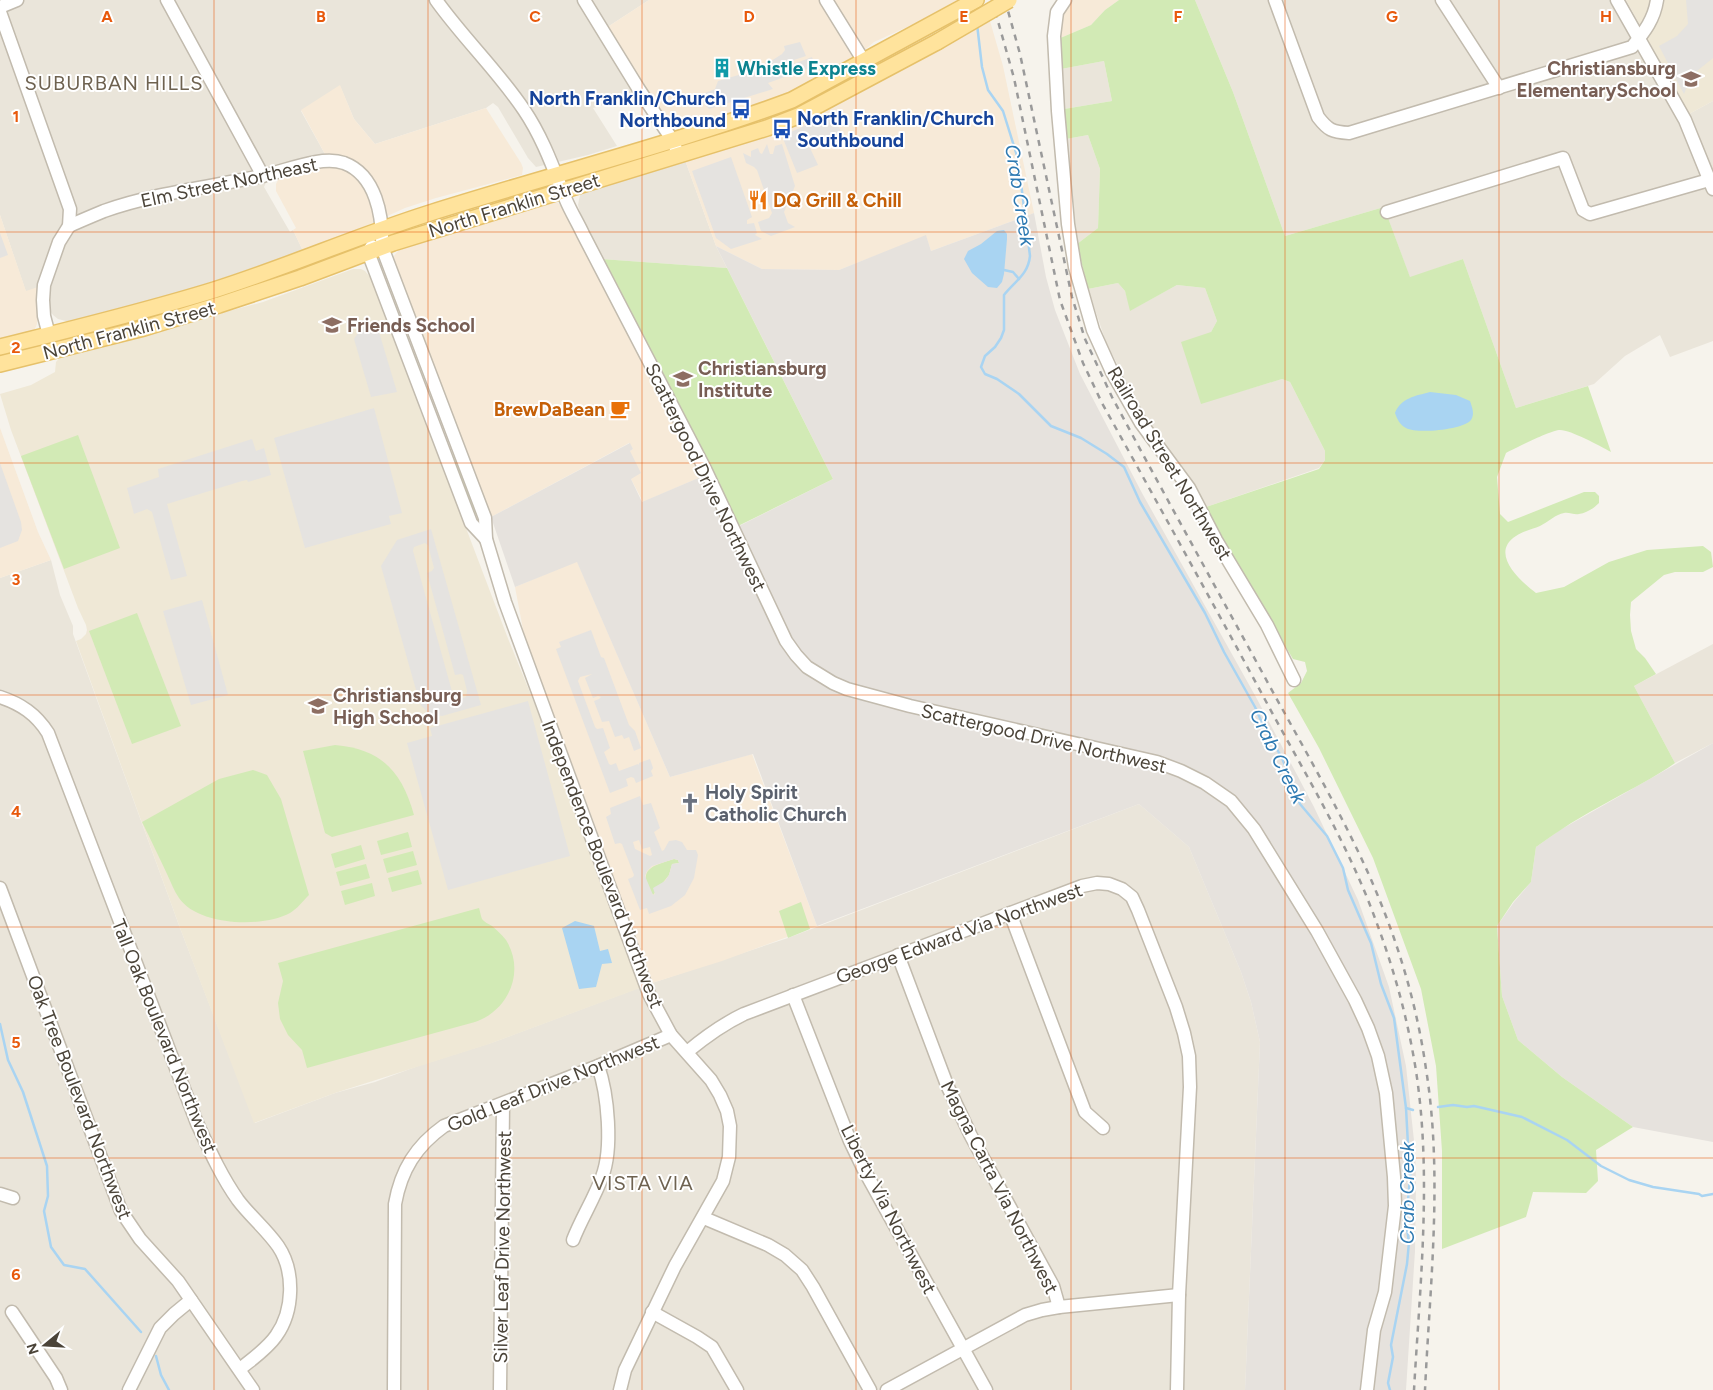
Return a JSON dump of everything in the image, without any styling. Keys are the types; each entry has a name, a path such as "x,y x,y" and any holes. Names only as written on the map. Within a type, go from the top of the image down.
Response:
{"main road":[{"name":"North Franklin Street","path":"0,347 215,290 298,261 383,228 673,141 792,100 976,0"},
{"name":"North Franklin Street","path":"0,364 144,328 219,305 300,278 375,249 767,128 787,120 873,76 1009,0"}],"street":[{"path":"0,6 17,0"},
{"path":"166,0 264,176"},
{"name":"Scattergood Drive Northwest","path":"436,0 525,111 603,272 705,469 786,641 807,667 840,686 910,706 1157,762 1205,783 1231,801 1254,829 1356,1000 1378,1056 1386,1093 1395,1206 1385,1292 1374,1330 1367,1390"},
{"path":"584,0 673,141 678,156"},
{"path":"826,0 873,76"},
{"name":"Railroad Street Northwest","path":"1064,0 1057,12 1054,36 1058,111 1068,224 1075,268 1093,330 1112,372 1140,423 1189,488 1216,540 1267,625 1294,680"},
{"path":"1275,0 1318,117 1326,127 1335,132 1349,133 1632,47 1648,27 1654,14 1657,0"},
{"path":"1442,0 1498,88"},
{"path":"1387,212 1564,158 1583,210 1590,214 1711,184 1685,120 1617,0"},
{"path":"0,12 70,209 69,226 59,242 44,285 42,300 49,335"},
{"name":"Elm Street Northeast","path":"69,226 134,202 264,176 329,160 342,162 353,167 363,176 372,190 383,228"},
{"path":"375,249 383,228"},
{"name":"Independence Boulevard Northwest","path":"375,249 471,523 486,540 505,602 649,994 672,1035 710,1080 720,1095 727,1111 731,1142 727,1170 723,1181 704,1218 681,1254 652,1312 625,1370 620,1390"},
{"name":"Tall Oak Boulevard Northwest","path":"0,697 20,705 31,712 40,720 48,732 197,1123 224,1177 238,1200 269,1234 279,1248 286,1263 289,1278 289,1301 286,1317 275,1338 240,1370"},
{"name":"George Edward Via Northwest","path":"687,1052 703,1038 724,1024 744,1014 1082,886 1097,883 1109,884 1122,889 1132,897 1138,910 1176,1007 1184,1033 1188,1056 1190,1087 1179,1295 1177,1390"},
{"name":"Oak Tree Boulevard Northwest","path":"0,888 121,1211 140,1239 178,1281 253,1390"},
{"path":"1010,913 1085,1112 1103,1128"},
{"name":"Magna Carta Via Northwest","path":"898,955 947,1085 971,1136 1054,1286 1059,1307"},
{"name":"Liberty Via Northwest","path":"793,995 850,1141 986,1390"},
{"name":"Gold Leaf Drive Northwest","path":"394,1390 395,1204 398,1184 408,1164 430,1136 444,1126 672,1035"},
{"path":"573,1240 580,1220 601,1180 607,1152 606,1097 598,1066"},
{"name":"Silver Leaf Drive Northwest","path":"500,1390 503,1104"},
{"path":"0,1194 13,1198"},
{"path":"704,1218 768,1245 785,1255 802,1270 870,1390"},
{"path":"887,1390 1025,1315 1059,1307 1179,1295"},
{"path":"129,1390 160,1328 191,1300"},
{"path":"12,1312 56,1378 61,1390"},
{"path":"652,1312 712,1347 737,1390"}],"shaded area":[{"path":"0,0 649,0 606,28 636,95 593,108 617,146 536,167 528,158 498,107 493,103 486,108 375,144 354,119 340,86 301,111 326,156 272,169 264,187 290,232 293,230 303,251 184,291 70,322 58,319 48,308 49,283 26,292 0,215"},
{"path":"649,0 957,0 918,22 874,42 847,65 789,95 676,128 667,123 606,28"},
{"path":"1069,0 1119,0 1105,10 1091,25 1058,39 1060,22"},
{"path":"1195,0 1626,0 1689,114 1713,101 1713,341 1670,357 1660,335 1625,356 1594,384 1516,408 1463,259 1410,278 1384,207 1285,236 1233,92"},
{"name":"Christiansburg ElementarySchool","path":"1626,0 1713,0 1713,101 1689,114"},
{"path":"1686,0 1713,0 1713,58 1692,75 1684,94 1659,46 1677,36 1688,24"},
{"path":"990,21 1003,66 1034,213 931,251 926,236 839,270 762,269 716,246 685,160 938,50"},
{"path":"800,42 806,56 788,62 787,69 792,68 791,65 812,57 815,66 768,83 773,89 709,109 703,102 700,95 715,89 718,81 769,66 767,74 772,73 773,71 768,63 782,54 785,50 784,46"},
{"path":"1104,61 1112,101 1064,109 1061,69"},
{"path":"340,85 354,119 375,144 486,108 521,163 523,168 522,175 405,208 303,251 293,230 296,228 276,191 276,184 280,176 326,156 301,110"},
{"path":"833,113 842,134 810,148 818,165 797,173 782,136"},
{"path":"1088,135 1100,169 1098,228 1077,244 1066,139"},
{"path":"767,144 770,154 773,154 775,146 782,144 795,186 784,212 788,223 795,227 771,236 761,231 758,222 769,218 772,213 757,170 746,163 743,153 751,157 751,151 758,148 762,154"},
{"path":"731,157 752,217 747,220 747,224 754,223 757,233 755,235 762,239 731,249 716,238 692,171"},
{"path":"685,160 716,246 727,268 601,259 582,220 578,205 580,195 584,191"},
{"path":"552,200 561,206 588,255 703,476 643,502 631,479 630,451 633,449 629,443 491,517 395,265 394,256 401,247"},
{"path":"1034,213 1046,277 1055,310 1080,374 1142,493 1257,699 1314,807 1358,900 1389,987 1406,1066 1415,1150 1415,1251 1406,1390 1245,1390 1260,1042 1251,1002 1241,972 1189,847 1139,804 817,926 753,754 670,777 577,562 515,587 491,517 630,443 633,449 630,451 641,473 631,479 642,502 703,476 729,531 833,479 716,246 762,269 839,270 926,235 931,251"},
{"path":"0,215 26,291 38,287 36,298 39,307 37,324 34,331 0,339"},
{"path":"0,233 8,255 0,258"},
{"name":"Christiansburg High School","path":"353,269 365,271 371,278 507,636 555,754 640,988 489,1044 335,1093 254,1123 180,928 76,641 86,634 86,625 11,430 0,394 31,385 55,372 56,362 61,356 263,302"},
{"path":"1118,283 1125,291 1131,310 1177,285 1205,288 1217,321 1211,332 1201,403 1282,379 1290,382 1325,451 1325,460 1319,468 1206,507 1189,478 1140,410 1106,342 1088,289"},
{"path":"362,327 379,332 397,392 371,397 354,339"},
{"path":"374,408 402,513 389,516 391,524 305,548 274,438"},
{"path":"0,428 38,532 51,560 0,578"},
{"path":"252,439 256,451 264,448 271,475 248,482 247,480 242,481 167,504 187,576 171,580 152,512 147,509 134,514 127,488 159,477 158,469"},
{"path":"0,463 21,522 22,530 18,541 0,548"},
{"path":"431,529 481,705 442,716 429,714 420,704 381,566 397,540","holes":["425,543 428,545 434,568 427,573 455,675 463,675 467,691 466,697 458,700 453,695 413,551 414,547"]},
{"path":"51,560 60,595 73,626 73,634 180,928 255,1123 335,1093 375,1082 494,1042 652,983 788,938 1139,804 1189,847 1241,972 1251,1002 1260,1042 1245,1390 0,1390 0,578"},
{"path":"577,561 670,777 752,754 817,926 722,961 652,983 584,795 525,640 515,587"},
{"path":"202,600 228,695 191,705 163,611"},
{"path":"591,630 601,657 604,658 629,725 635,731 641,748 634,751 629,737 624,739 622,735 615,737 609,721 602,722 594,701 601,697 593,698 585,678 592,674 580,677 578,681 595,727 597,729 603,728 610,748 604,752 609,764 616,763 619,771 639,765 639,763 650,759 653,768 651,771 653,776 636,783 634,778 631,777 626,779 628,786 610,793 556,649 561,647 559,642"},
{"path":"1713,644 1713,743 1675,763 1634,686"},
{"path":"528,701 570,856 448,890 407,743 432,736 430,728"},
{"path":"1713,743 1713,1142 1633,1127 1562,1077 1518,1040 1502,996 1497,926 1531,882 1536,847 1560,830"},
{"path":"640,796 643,805 651,803 660,828 654,832 662,851 669,841 676,840 682,842 687,850 696,850 698,855 694,878 685,895 671,906 649,914 647,908 640,910 628,879 634,875 622,844 615,844 606,817 611,814 610,808","holes":["639,840 642,849 650,847 652,855 650,856 635,849 633,842","674,859 678,860 679,863 672,864 665,881 653,888 655,894 653,895 645,876 647,871 652,866"]}],"green space":[{"path":"1119,0 1195,0 1233,92 1285,236 1384,207 1410,277 1463,259 1516,408 1588,386 1611,452 1586,439 1560,430 1549,433 1506,453 1497,477 1500,514 1508,522 1584,492 1595,492 1599,496 1599,503 1588,511 1555,516 1540,526 1519,534 1508,543 1505,550 1506,558 1522,581 1536,593 1564,587 1609,562 1647,550 1703,546 1711,552 1713,567 1703,572 1675,572 1664,575 1631,602 1631,631 1636,649 1656,674 1634,686 1675,763 1651,779 1580,817 1536,847 1531,882 1513,902 1497,926 1502,996 1518,1040 1562,1077 1633,1127 1596,1150 1598,1181 1586,1193 1533,1192 1526,1217 1442,1249 1442,1151 1436,1066 1421,989 1373,858 1319,748 1288,693 1301,683 1307,671 1305,662 1293,659 1237,565 1206,507 1319,469 1325,460 1325,451 1290,382 1282,379 1201,404 1181,342 1211,332 1217,321 1205,288 1177,285 1130,311 1125,291 1118,283 1088,289 1077,244 1098,228 1100,169 1088,135 1066,139 1064,109 1112,101 1104,61 1061,69 1058,39 1091,25 1105,10"},
{"path":"601,259 727,268 833,479 738,526 672,391"},
{"path":"78,435 120,548 64,569 21,456"},
{"path":"450,451 464,475 477,512 476,514 473,514"},
{"path":"137,613 181,726 132,744 89,631"},
{"path":"335,745 351,747 365,752 388,765 403,786 414,815 332,837 325,833 303,751"},
{"path":"253,770 267,775 281,799 309,895 293,911 278,918 248,922 215,919 188,907 179,898 142,822 219,779"},
{"path":"408,832 412,847 381,855 377,841"},
{"path":"361,845 365,859 335,868 331,854"},
{"path":"413,851 417,865 387,873 383,859"},
{"path":"674,859 678,860 679,863 672,864 669,875 653,895 648,886 646,874 653,867"},
{"path":"366,864 370,878 340,886 336,872"},
{"path":"418,870 422,884 392,892 388,878"},
{"path":"372,883 375,896 345,905 341,891"},
{"path":"801,902 810,929 788,938 779,911"},
{"path":"479,908 483,920 501,934 512,952 514,977 505,1000 497,1009 487,1017 475,1022 307,1068 302,1050 288,1035 280,1019 278,1003 283,981 278,963"}],"water":[{"path":"1004,230 1007,234 1007,239 1002,282 997,288 988,287 972,273 964,259 968,251 981,244 997,231"},
{"path":"1430,392 1456,395 1470,401 1473,413 1471,420 1450,429 1420,431 1404,427 1399,422 1395,413 1398,408 1409,398"},
{"path":"575,921 594,926 600,951 608,949 612,963 602,964 596,987 579,989 562,928"}],"waterway":[{"name":"Crab Creek","path":"977,24 982,67 988,90 1003,111 1018,159 1030,256 1024,273 1004,295 1004,330 995,347 985,356 981,367 985,374 997,379 1019,394 1051,426 1081,438 1124,467 1140,502 1205,613 1224,652 1282,758 1300,804 1327,836 1343,868 1348,890 1371,943 1381,984 1394,1018 1406,1108 1407,1154 1411,1167 1406,1222 1409,1242 1407,1264 1391,1345 1393,1357 1388,1383 1390,1390"},
{"name":"Crab Creek","path":"1004,270 1013,272 1019,279"},
{"path":"0,1024 8,1060 23,1092 47,1166 48,1196 44,1211 51,1247 64,1265 85,1269 141,1332"},
{"path":"1438,1107 1453,1105 1474,1106 1522,1117 1567,1140 1601,1166 1629,1180 1653,1187 1702,1196 1713,1194"},
{"name":"Crab Creek","path":"1406,1108 1413,1110"},
{"path":"156,1356 161,1375 169,1390"}],"railway":[{"path":"992,0 1014,78 1060,300 1083,363 1102,403 1340,839 1365,893 1383,939 1405,1014 1416,1071 1421,1111 1424,1190 1423,1230 1414,1390"},
{"path":"1005,0 1020,54 1072,297 1085,339 1112,397 1343,821 1385,913 1410,990 1422,1042 1434,1149 1434,1229 1425,1390"}],"place":[{"name":"Whistle Express","path":"722,68"},
{"name":"Christiansburg ElementarySchool","path":"1691,79"},
{"name":"North Franklin/Church Northbound","path":"741,109"},
{"name":"North Franklin/Church Southbound","path":"782,129"},
{"name":"DQ Grill & Chill","path":"758,200"},
{"name":"Friends School","path":"332,325"},
{"name":"Christiansburg Institute","path":"683,379"},
{"name":"BrewDaBean","path":"620,409"},
{"name":"Christiansburg High School","path":"318,706"},
{"name":"Holy Spirit Catholic Church","path":"690,803"}],"district":[{"name":"SUBURBAN HILLS","path":"114,83"},
{"name":"VISTA VIA","path":"643,1183"}]}
